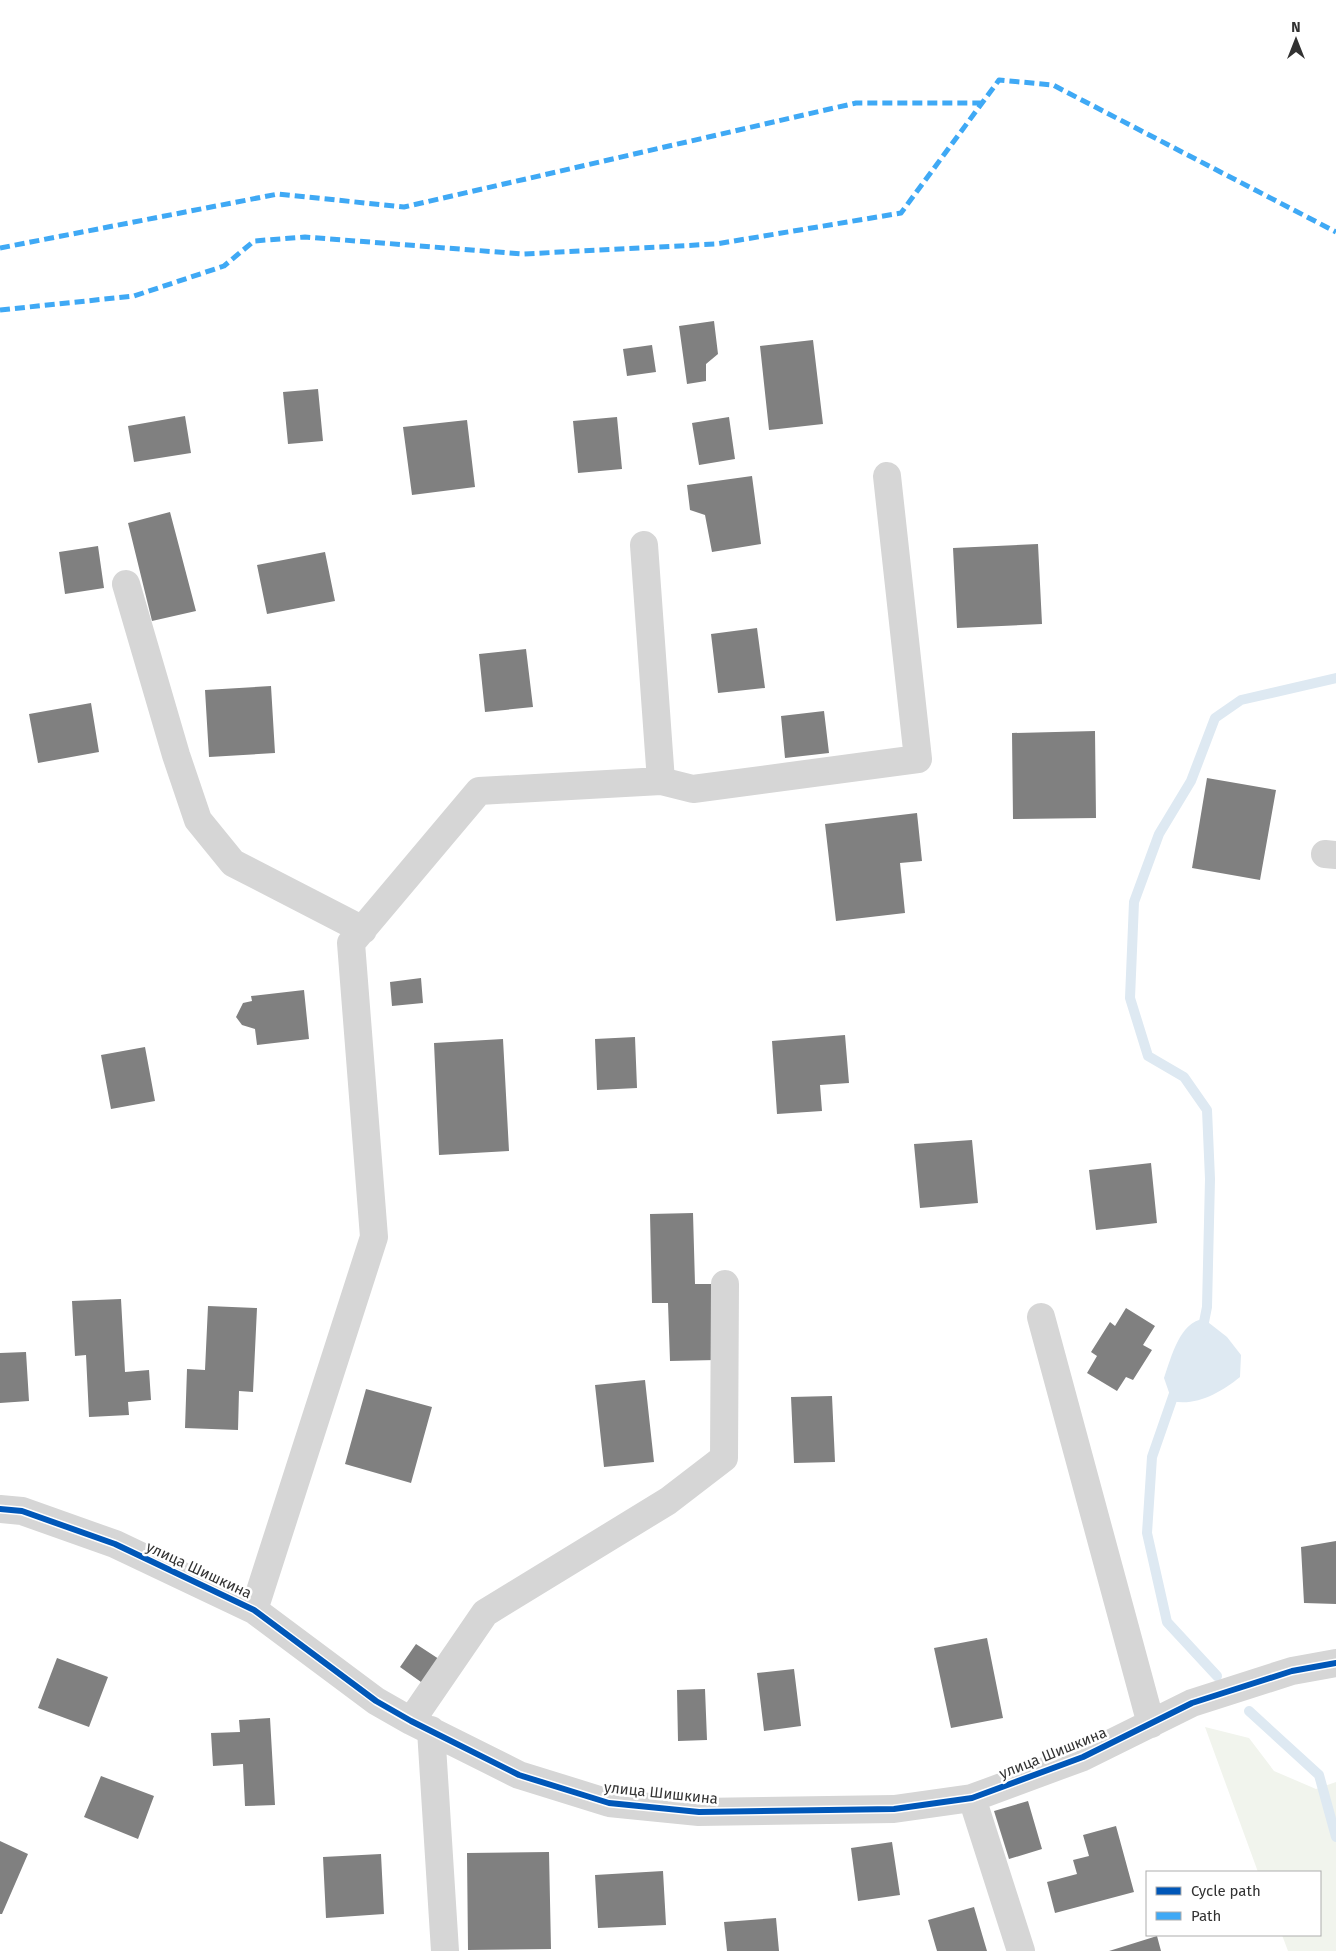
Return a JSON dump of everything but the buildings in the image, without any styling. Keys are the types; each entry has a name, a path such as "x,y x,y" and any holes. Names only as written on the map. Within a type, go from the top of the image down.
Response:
{"street":[{"path":"254,1610 374,1236 351,943 479,791 661,781 693,789 918,759 887,476"},
{"path":"644,545 661,781"},
{"path":"126,584 176,756 198,820 233,863 362,930"},
{"path":"445,1951 421,1726 485,1613 668,1501 724,1458 725,1284"},
{"path":"1042,1317 1151,1724"},
{"name":"улица Шишкина","path":"0,1509 22,1511 115,1544 254,1610 376,1701 421,1726 519,1775 609,1803 699,1812 719,1812 894,1809 972,1798 1083,1757 1201,1700 1292,1671 1336,1663"},
{"path":"972,1798 1021,1951"}],"shaded area":[{"path":"1204,1319 1227,1337 1241,1355 1240,1377 1208,1397 1190,1402 1172,1401 1164,1378 1173,1351 1189,1326 1196,1321"},
{"path":"1205,1727 1249,1738 1274,1771 1316,1789 1336,1782 1336,1951 1288,1951 1282,1936 1321,1936 1321,1871 1258,1871"}],"waterway":[{"path":"1202,1332 1207,1307 1210,1179 1207,1110 1184,1077 1148,1056 1130,998 1134,902 1159,834 1191,781 1215,718 1241,700 1336,678"},
{"path":"1176,1388 1152,1457 1147,1533 1167,1622 1217,1676"},
{"path":"1249,1711 1319,1775 1336,1837"}],"marked path":[{"path":"0,310 134,296 224,266 254,241 305,237 523,254 716,244 901,213 999,80 1053,85 1336,232"},
{"path":"0,248 278,194 404,207 856,103 982,103"}],"cycle path":[{"path":"0,1509 22,1511 115,1544 254,1610 376,1701 411,1721 519,1775 609,1803 699,1812 894,1809 972,1798 1083,1757 1192,1703 1292,1671 1336,1663"}]}
